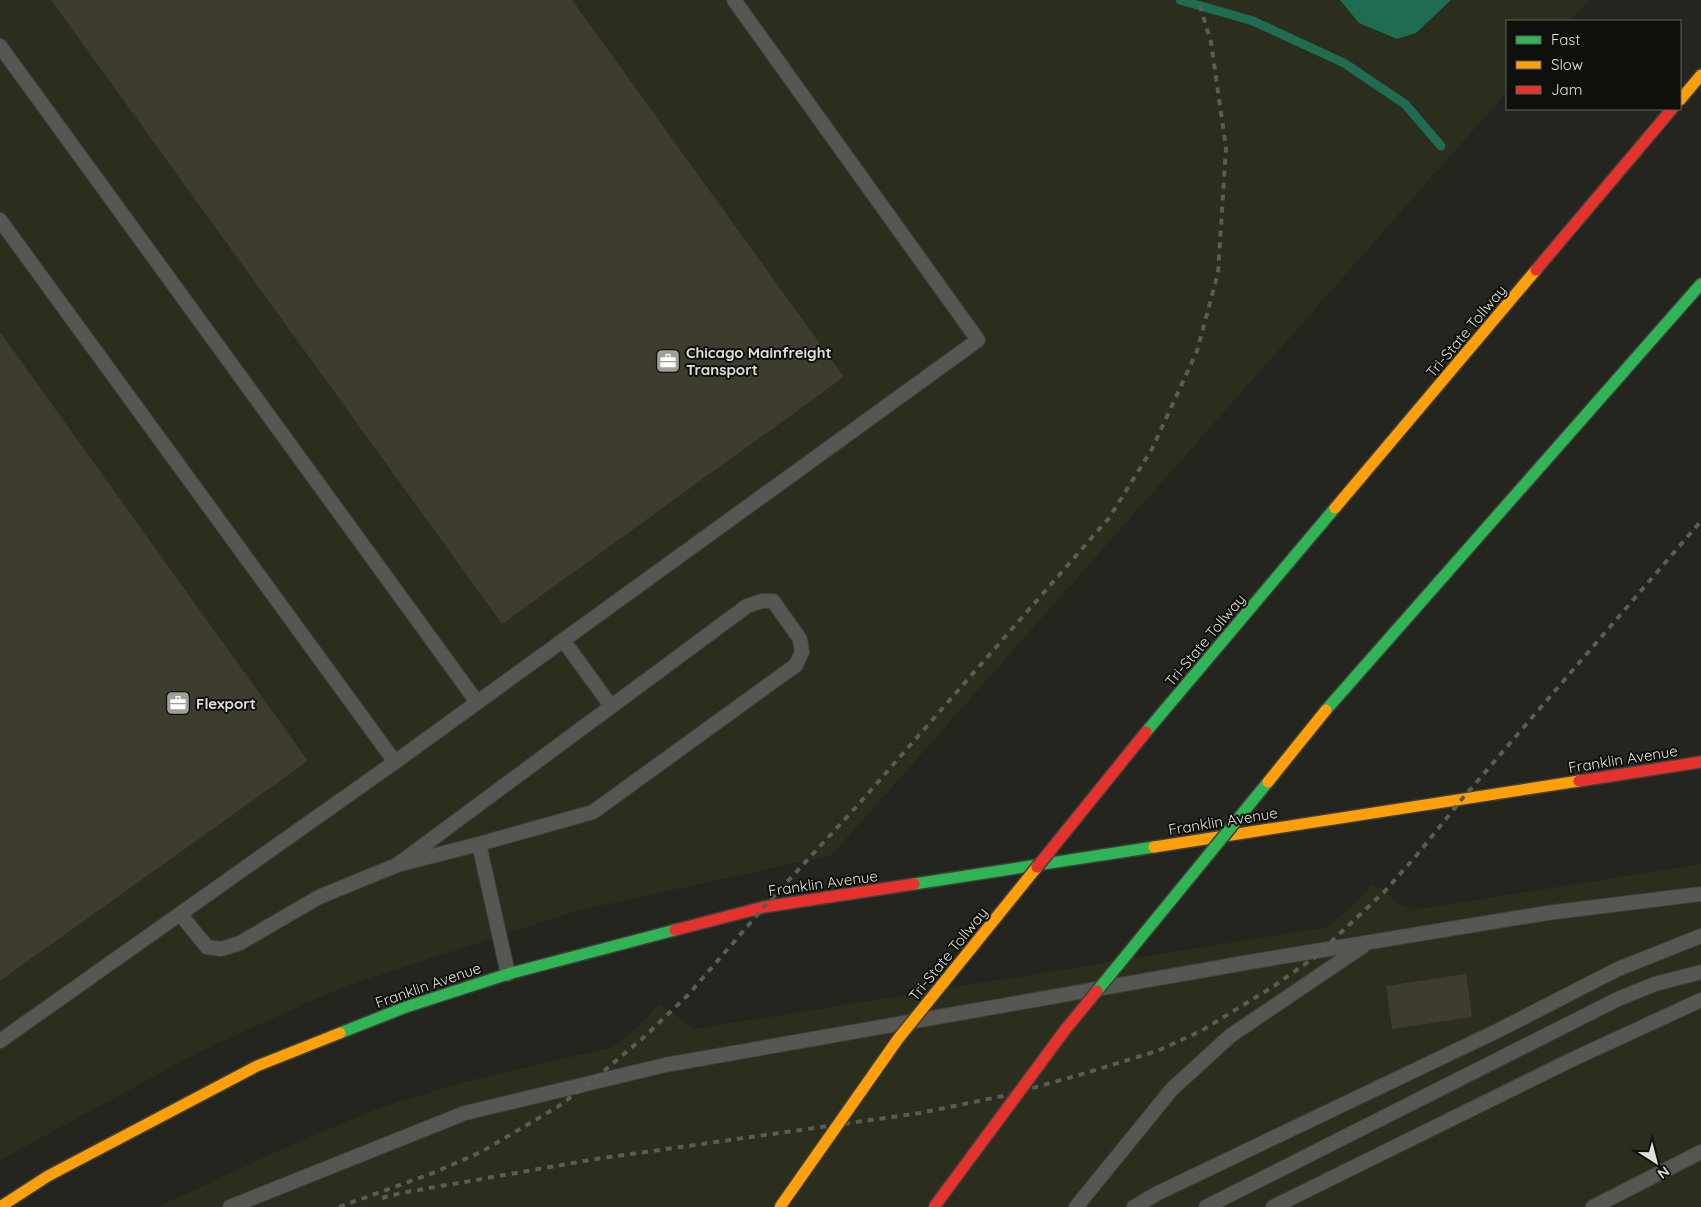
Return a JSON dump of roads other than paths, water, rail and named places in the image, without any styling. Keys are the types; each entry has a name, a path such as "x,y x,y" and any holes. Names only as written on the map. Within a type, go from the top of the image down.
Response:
{"main road":[{"path":"1681,99 1701,74"},
{"name":"Tri-State Tollway","path":"780,1207 898,1039 1146,732 1671,110"},
{"path":"934,1207 1065,1030 1326,710 1701,284"},
{"name":"Franklin Avenue","path":"0,1207 48,1176 257,1066 406,1007 508,974 764,907 1701,762"}],"lane":[{"path":"0,1041 395,762 978,340 734,0"},
{"path":"0,46 477,702"},
{"path":"0,220 395,762"},
{"path":"180,914 206,947 221,949 240,943 319,898 397,864 479,844 593,812 796,665 802,652 800,639 773,601 762,601 747,606 397,864"},
{"path":"563,640 612,706"},
{"path":"479,844 508,974"},
{"path":"230,1207 465,1113 665,1065 1368,942 1547,913 1701,894"},
{"path":"1134,1207 1499,1030 1618,969 1701,936"},
{"path":"1076,1207 1172,1089 1230,1036 1368,942"},
{"path":"1206,1207 1618,999 1655,984 1701,972"},
{"path":"1273,1207 1571,1060 1701,1000"},
{"path":"1593,1207 1701,1152"}],"waterway":[{"path":"1180,0 1253,21 1344,63 1405,104 1441,146"}],"railway":[{"path":"339,1207 433,1173 481,1152 559,1106 644,1037 688,995 764,907 857,806 1109,518 1152,449 1197,351 1218,273 1226,148 1211,42 1198,0"},
{"path":"382,1198 401,1193 596,1159 920,1113 1008,1095 1086,1073 1157,1051 1201,1031 1274,986 1315,957 1385,891 1701,521"}],"place":[{"name":"Chicago Mainfreight Transport","path":"668,361"},
{"name":"Flexport","path":"178,703"}]}
